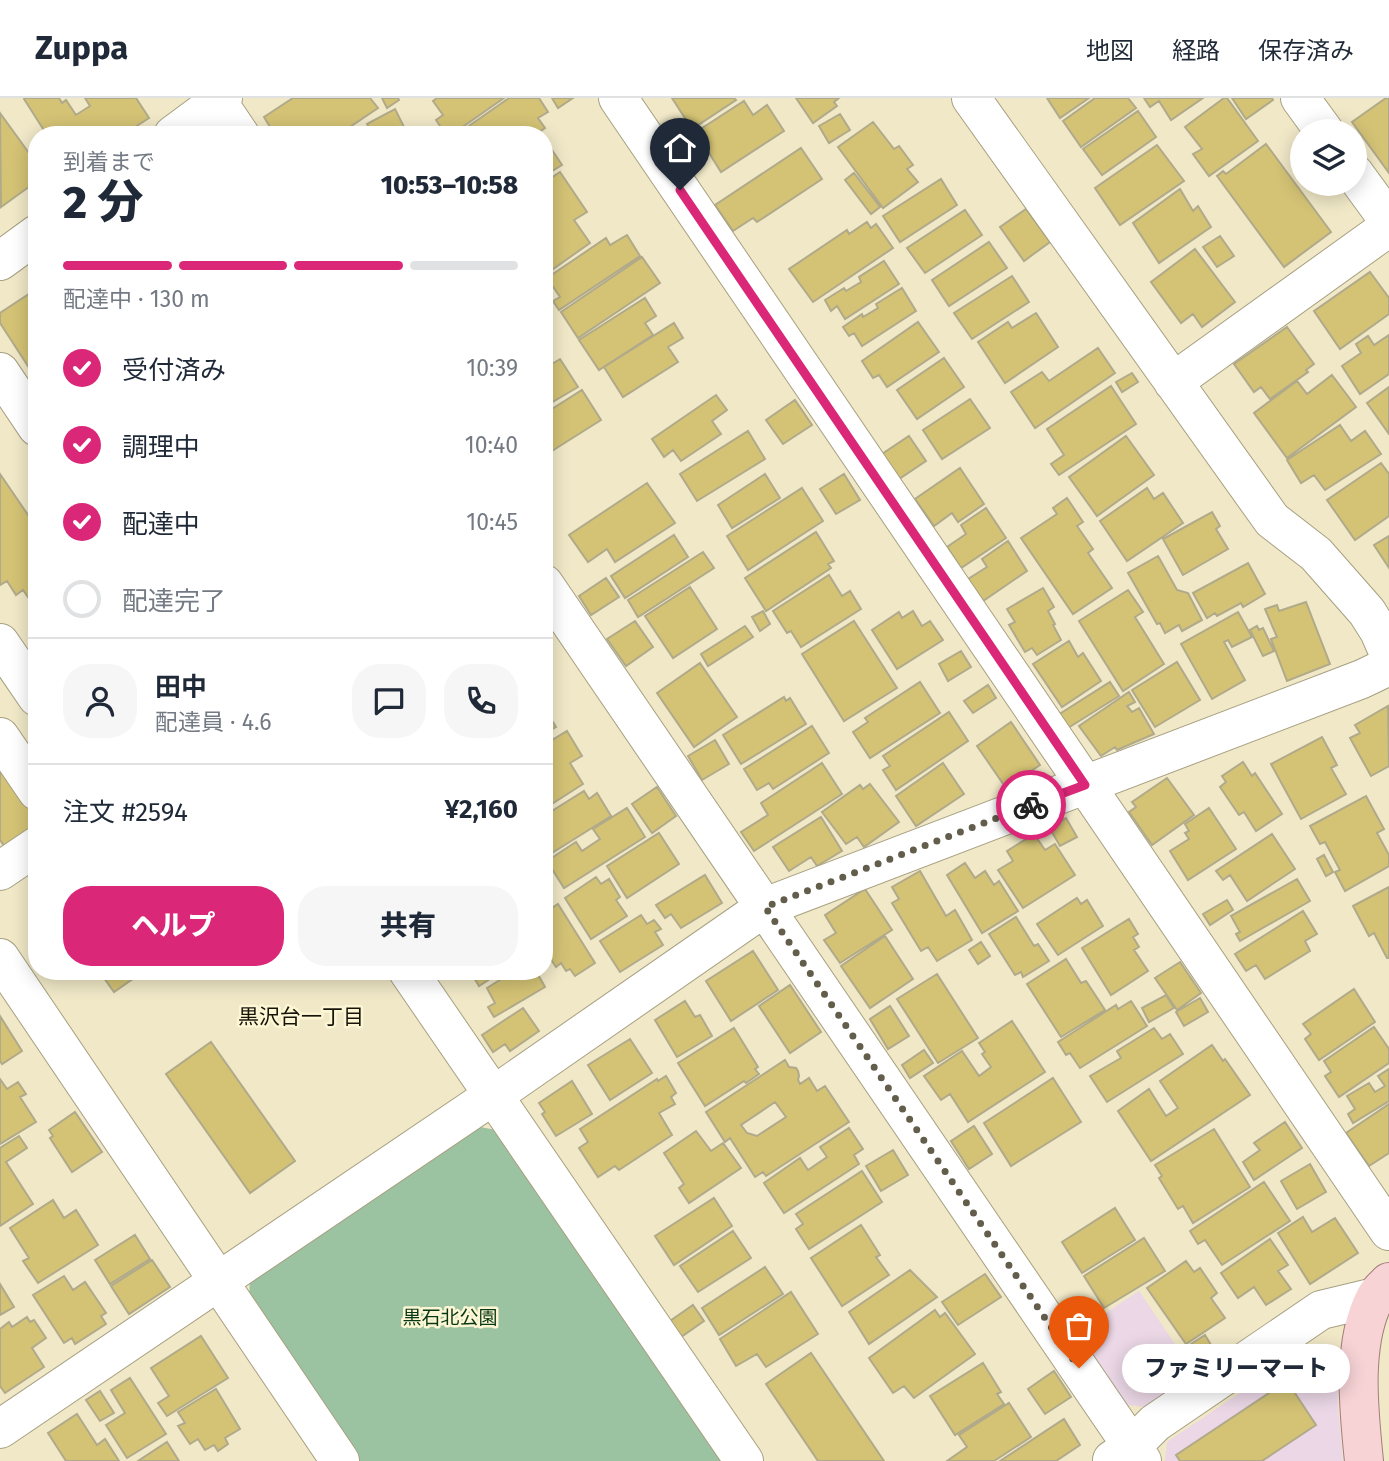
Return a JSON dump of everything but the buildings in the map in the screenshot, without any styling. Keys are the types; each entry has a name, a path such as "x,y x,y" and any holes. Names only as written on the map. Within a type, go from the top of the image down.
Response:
{"main road":[{"path":"1363,1461 1360,1361 1364,1328 1382,1289"}],"street":[{"path":"618,98 1389,1231"},
{"path":"971,98 1272,520 1316,554 1367,612 1389,654"},
{"path":"1300,98 1315,119"},
{"path":"184,126 219,99 235,126"},
{"path":"1367,191 1389,221"},
{"path":"1173,382 1389,227"},
{"path":"0,261 28,241"},
{"path":"0,372 28,414"},
{"path":"553,597 765,907 1128,1456 1155,1423 1321,1310 1382,1289"},
{"path":"0,643 28,684"},
{"path":"0,1429 493,1096 765,907 1362,679 1389,666"},
{"path":"0,737 28,778"},
{"path":"0,871 28,852"},
{"path":"0,958 340,1461"},
{"path":"414,980 744,1461"}],"shaded area":[{"path":"1139,1291 1194,1372 1144,1407 1121,1404 1074,1334"},
{"path":"1305,1349 1339,1357 1338,1405 1343,1461 1165,1461 1167,1442"}],"green space":[{"name":"黒石北公園","path":"475,1126 496,1130 724,1461 359,1461 249,1299 250,1279"}],"way so far":[{"path":"1031,805 765,907 1079,1368"}],"place":[{"name":"ファミリーマート","path":"1079,1368"}],"district":[{"name":"黒沢台一丁目","path":"301,1017"}],"route":[{"path":"680,190 1085,785 1031,805"}]}
